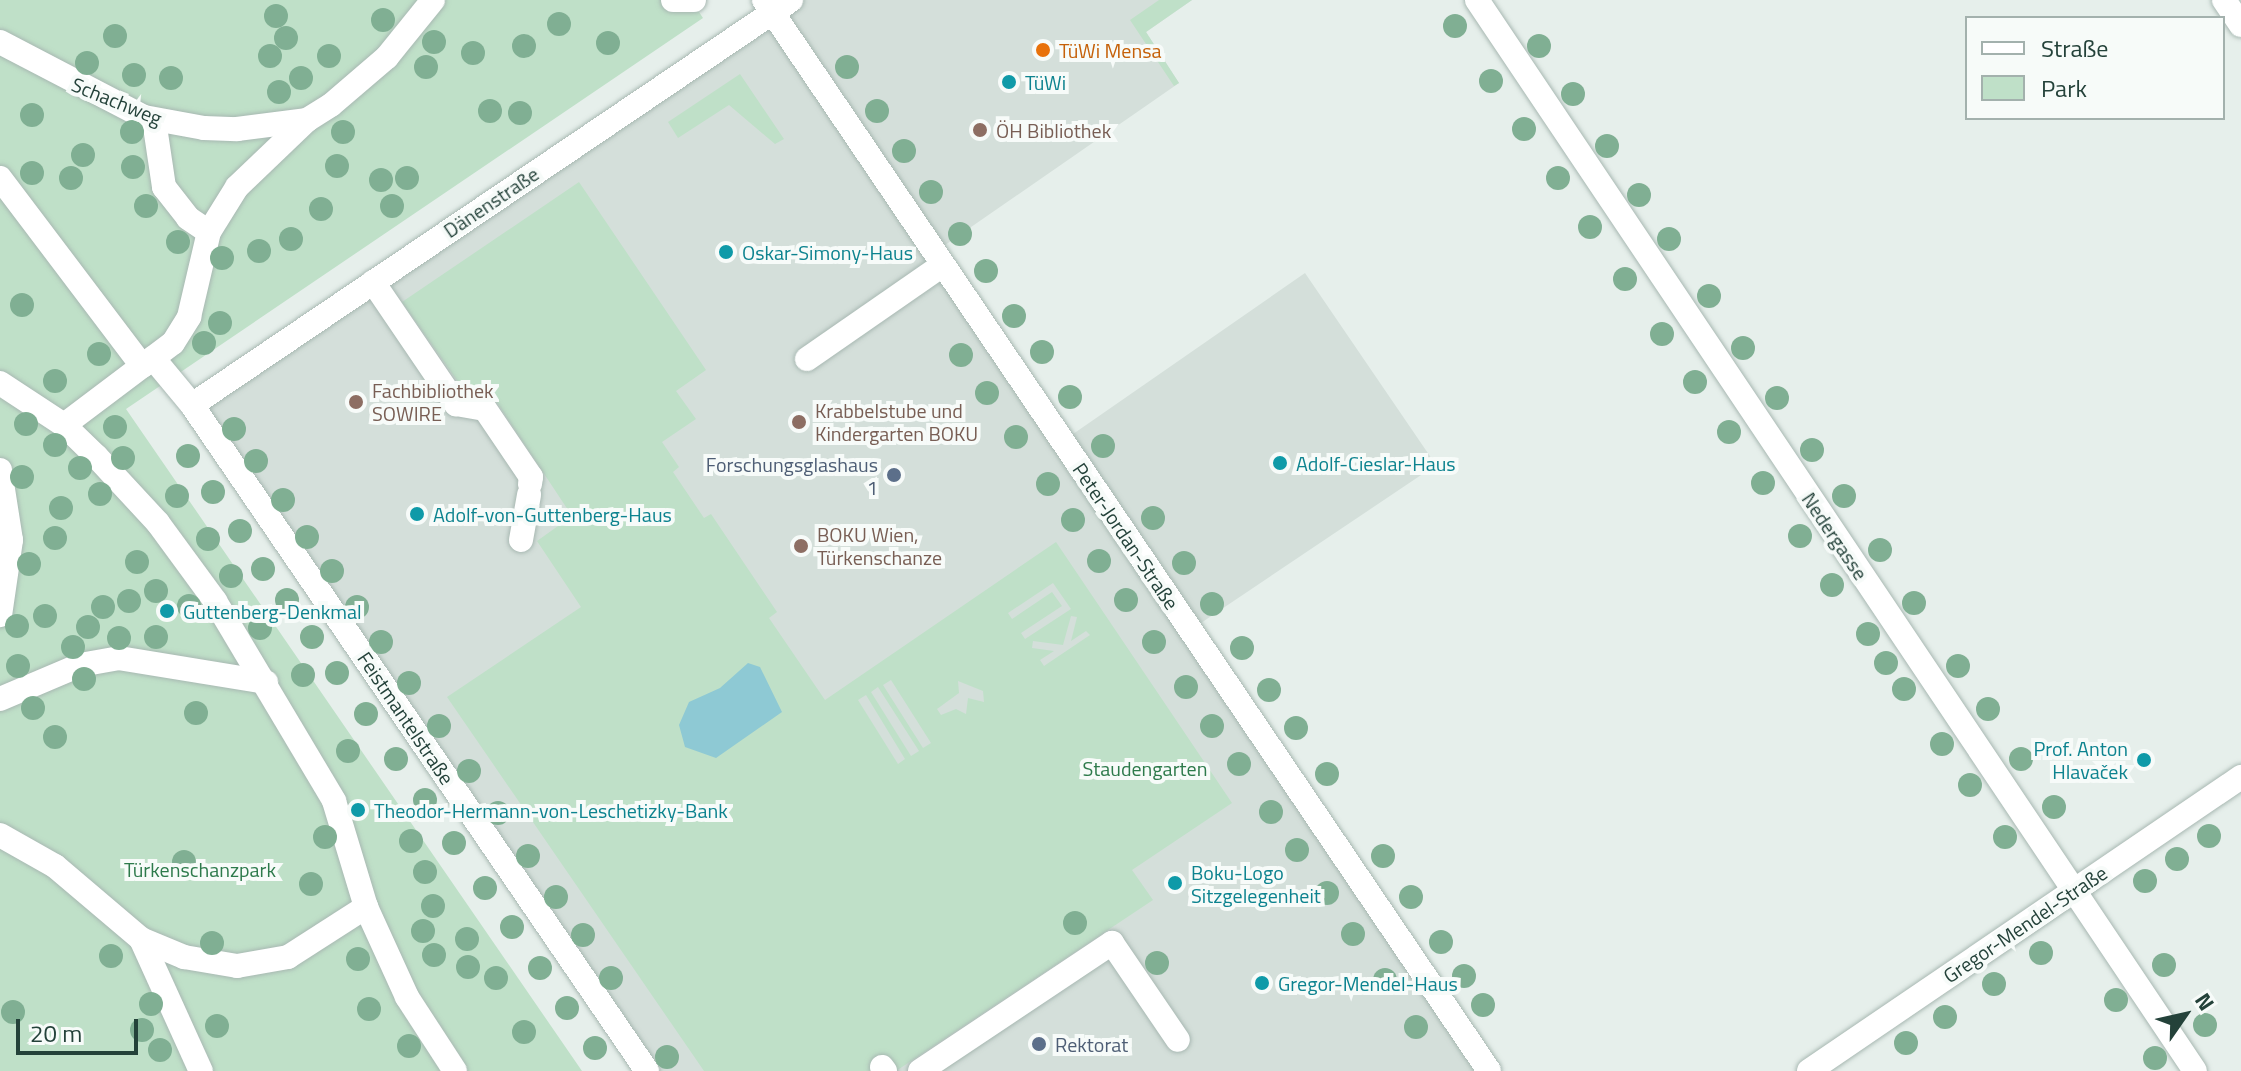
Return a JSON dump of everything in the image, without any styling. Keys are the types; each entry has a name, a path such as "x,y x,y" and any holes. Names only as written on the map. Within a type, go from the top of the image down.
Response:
{"street":[{"path":"64,425 173,343 189,317 209,232 237,187 307,120 387,57 433,0"},
{"path":"673,0 694,0"},
{"name":"Nedergasse","path":"1477,0 2072,892 2195,1071"},
{"path":"2224,0 2241,25"},
{"name":"Peter-Jordan-Straße","path":"776,4 943,265 1489,1071"},
{"name":"Dänenstraße","path":"192,405 776,4"},
{"name":"Schachweg","path":"0,42 65,80 154,120 237,129 307,120"},
{"path":"154,120 164,187 188,218 209,232"},
{"name":"Feistmantelstraße","path":"0,178 148,362 192,405 647,1071"},
{"path":"807,359 943,265"},
{"path":"373,282 456,404 485,409 531,477 521,540"},
{"path":"0,383 64,425 158,523 266,682 334,801 366,907 407,997 455,1071"},
{"path":"0,470 11,540 0,615"},
{"path":"0,699 80,665 119,658 266,682"},
{"name":"Gregor-Mendel-Straße","path":"1809,1071 2241,777"},
{"path":"0,835 55,866 141,939 184,957 237,966 269,962 316,943 366,907"},
{"path":"141,939 201,1071"},
{"path":"920,1071 1112,943 1178,1040"}],"shaded area":[{"name":"BOKU Wien, Türkenschanze","path":"764,0 1192,0 1146,32 1179,83 935,252 1063,441 1305,273 1436,465 1195,627 1490,1071 647,1071 191,405 772,13"}],"green space":[{"name":"Türkenschanzpark","path":"0,0 691,0 703,18 126,409 582,1071 0,1071"},
{"path":"1159,0 1192,0 1146,32 1179,83 1174,86 1130,20"},
{"path":"740,74 784,139 775,144 729,105 678,138 668,122"},
{"name":"Staudengarten","path":"579,182 706,370 676,391 696,419 662,442 679,467 673,472 704,518 711,514 777,612 769,618 825,700 1056,542 1232,803 1132,870 1153,900 896,1071 704,1071 447,697 581,607 537,541 572,516 494,398 465,392 402,302","holes":["1053,583 1071,609 1025,639 1021,633 1062,606 1052,592 1012,619 1008,613","1071,616 1077,617 1071,641 1086,631 1090,635 1044,666 1040,660 1054,651 1032,648 1033,641 1063,645","891,680 931,743 923,748 883,685","958,681 983,691 984,702 968,698 966,714 956,709 941,715 937,709 959,693","878,687 919,751 911,756 871,692","866,695 905,759 898,764 858,700"]}],"water":[{"path":"748,663 760,667 782,712 716,758 685,747 679,725 689,702 720,688"}],"place":[{"name":"TüWi Mensa","path":"1043,50"},
{"name":"TüWi","path":"1009,82"},
{"name":"ÖH Bibliothek","path":"980,130"},
{"name":"Oskar-Simony-Haus","path":"726,252"},
{"name":"Fachbibliothek SOWIRE","path":"356,402"},
{"name":"Krabbelstube und Kindergarten BOKU","path":"799,422"},
{"name":"Adolf-Cieslar-Haus","path":"1280,463"},
{"name":"Forschungsglashaus 1","path":"894,475"},
{"name":"Adolf-von-Guttenberg-Haus","path":"417,514"},
{"name":"BOKU Wien, Türkenschanze","path":"801,546"},
{"name":"Guttenberg-Denkmal","path":"167,611"},
{"name":"Prof. Anton Hlavaček","path":"2144,760"},
{"name":"Theodor-Hermann-von-Leschetizky-Bank","path":"358,810"},
{"name":"Boku-Logo Sitzgelegenheit","path":"1175,883"},
{"name":"Gregor-Mendel-Haus","path":"1262,983"},
{"name":"Rektorat","path":"1039,1044"}]}
